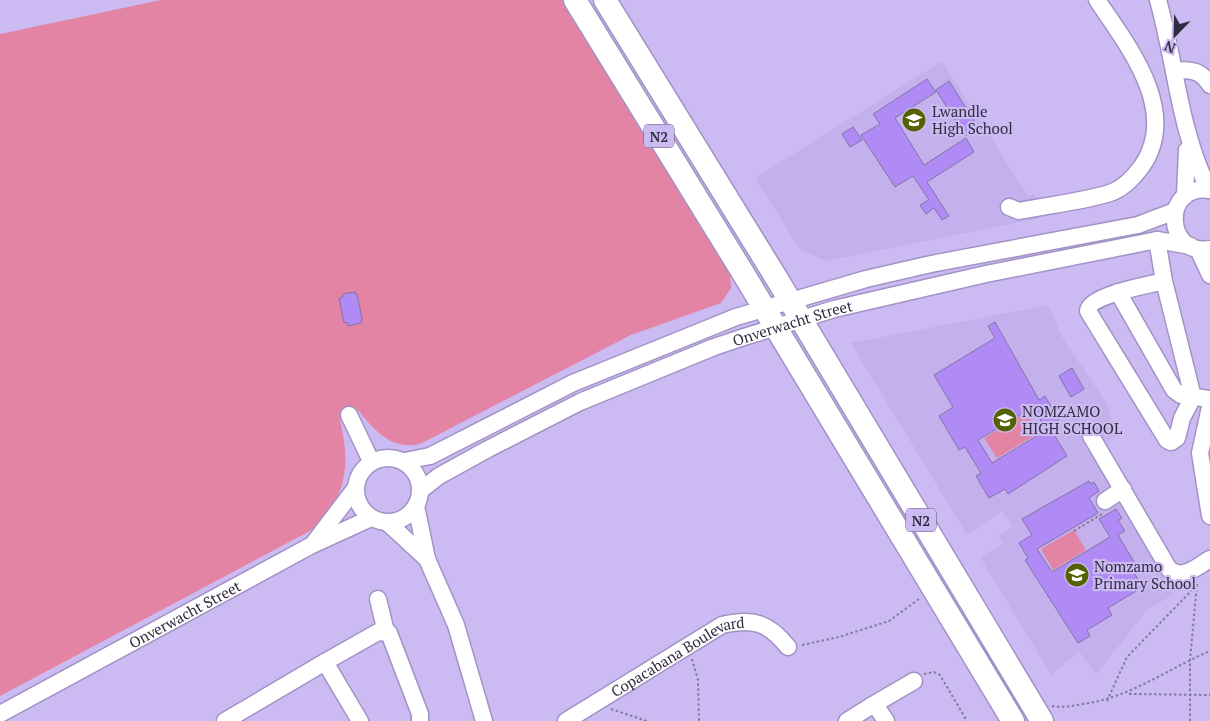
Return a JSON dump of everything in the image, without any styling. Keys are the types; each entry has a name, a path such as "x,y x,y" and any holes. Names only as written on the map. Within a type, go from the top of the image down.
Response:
{"highway":[{"name":"N2","path":"574,0 770,318 1012,721"},
{"name":"N2","path":"605,0 1042,721"}],"street":[{"path":"1009,207 1019,210 1110,193 1133,177 1149,153 1155,123 1148,87 1133,55 1097,0"},
{"path":"1158,0 1187,135 1198,167 1210,190 1196,190 1185,196 1175,211 1175,228 1184,242 1199,248 1210,275"},
{"path":"1174,71 1193,70 1200,73 1210,85"},
{"path":"1185,196 1187,135"},
{"name":"Onverwacht Street","path":"795,311 866,279 931,264 1138,225 1175,211"},
{"name":"Onverwacht Street","path":"421,490 439,476 580,402 714,347 770,318 795,311 1157,240 1199,248"},
{"path":"1157,240 1164,281 1193,397 1182,418 1177,438 1168,441 1088,311 1092,303 1118,292 1164,281"},
{"path":"1118,292 1174,390 1181,395 1210,399"},
{"name":"Onverwacht Street","path":"405,462 430,456 573,383 736,317 770,318"},
{"path":"1210,408 1202,440 1210,516"},
{"path":"348,415 371,461"},
{"path":"1091,436 1124,489 1169,569 1177,574 1194,578 1210,559"},
{"path":"312,545 354,490 359,473 371,461 387,457 405,462 416,473 421,490 416,506 404,518 388,523"},
{"path":"1105,500 1124,489"},
{"path":"354,490 359,506 371,518 388,523 427,559"},
{"path":"416,506 427,559 456,625 484,721"},
{"name":"Onverwacht Street","path":"0,714 312,545 371,518"},
{"path":"378,599 386,632 392,637 420,714 420,721"},
{"name":"Copacabana Boulevard","path":"566,721 722,625 750,621 765,625 777,633 788,647"},
{"path":"225,721 378,632 386,632"},
{"path":"325,662 360,721"},
{"path":"849,720 914,681"},
{"path":"871,706 878,709 886,721"}],"path":[{"path":"1107,701 1127,657 1194,578"},
{"path":"1190,721 1190,660 1194,578"},
{"path":"788,647 830,639 889,621 912,603 934,591"},
{"path":"688,647 698,680 699,721"},
{"path":"1030,701 1060,707 1107,701 1126,694 1210,651"},
{"path":"940,675 967,721"},
{"path":"1126,694 1210,695"},
{"path":"595,704 647,721"}],"shaded area":[{"path":"161,0 565,0 730,271 731,288 721,303 631,335 420,444 401,444 385,438 371,426 359,411 340,420 345,452 343,481 332,507 310,531 0,696 0,34"},
{"name":"Lwandle High School","path":"942,61 1028,196 1035,194 1040,218 826,261 800,249 755,178"},
{"path":"1048,305 1062,337 1107,404 1117,435 1090,453 1174,594 1147,610 1096,675 1079,651 1051,675 980,557 1003,544 998,536 1013,526 1002,511 967,535 851,343"},
{"path":"1027,412 1039,433 997,458 984,438"},
{"path":"1074,530 1086,550 1053,570 1041,549"}],"building":[{"path":"927,79 936,92 895,118 924,165 966,138 974,152 927,182 949,216 942,220 934,208 926,214 920,205 929,200 913,176 895,187 861,135 880,124 873,114"},
{"path":"949,81 978,127 965,136 936,90"},
{"path":"853,127 862,140 850,147 842,134"},
{"path":"355,292 362,319 361,323 348,326 347,322 344,323 339,298 343,297 343,294"},
{"path":"995,322 1039,400 1045,396 1059,420 1045,428 1033,407 978,440 992,463 1050,428 1067,456 1008,494 1005,489 989,498 976,476 981,473 965,447 959,450 939,416 953,407 934,375 995,338 988,326"},
{"path":"1072,368 1084,389 1071,397 1059,376"},
{"path":"1089,481 1091,484 1094,482 1099,491 1089,498 1098,513 1037,549 1052,572 1110,537 1099,519 1116,509 1122,518 1118,520 1125,531 1118,535 1139,570 1134,573 1143,587 1108,608 1112,615 1087,630 1090,636 1078,643 1025,560 1028,558 1019,543 1032,535 1022,519"}],"place":[{"name":"Lwandle High School","path":"914,120"},
{"name":"NOMZAMO HIGH SCHOOL","path":"1005,420"},
{"name":"Nomzamo Primary School","path":"1077,575"}]}
